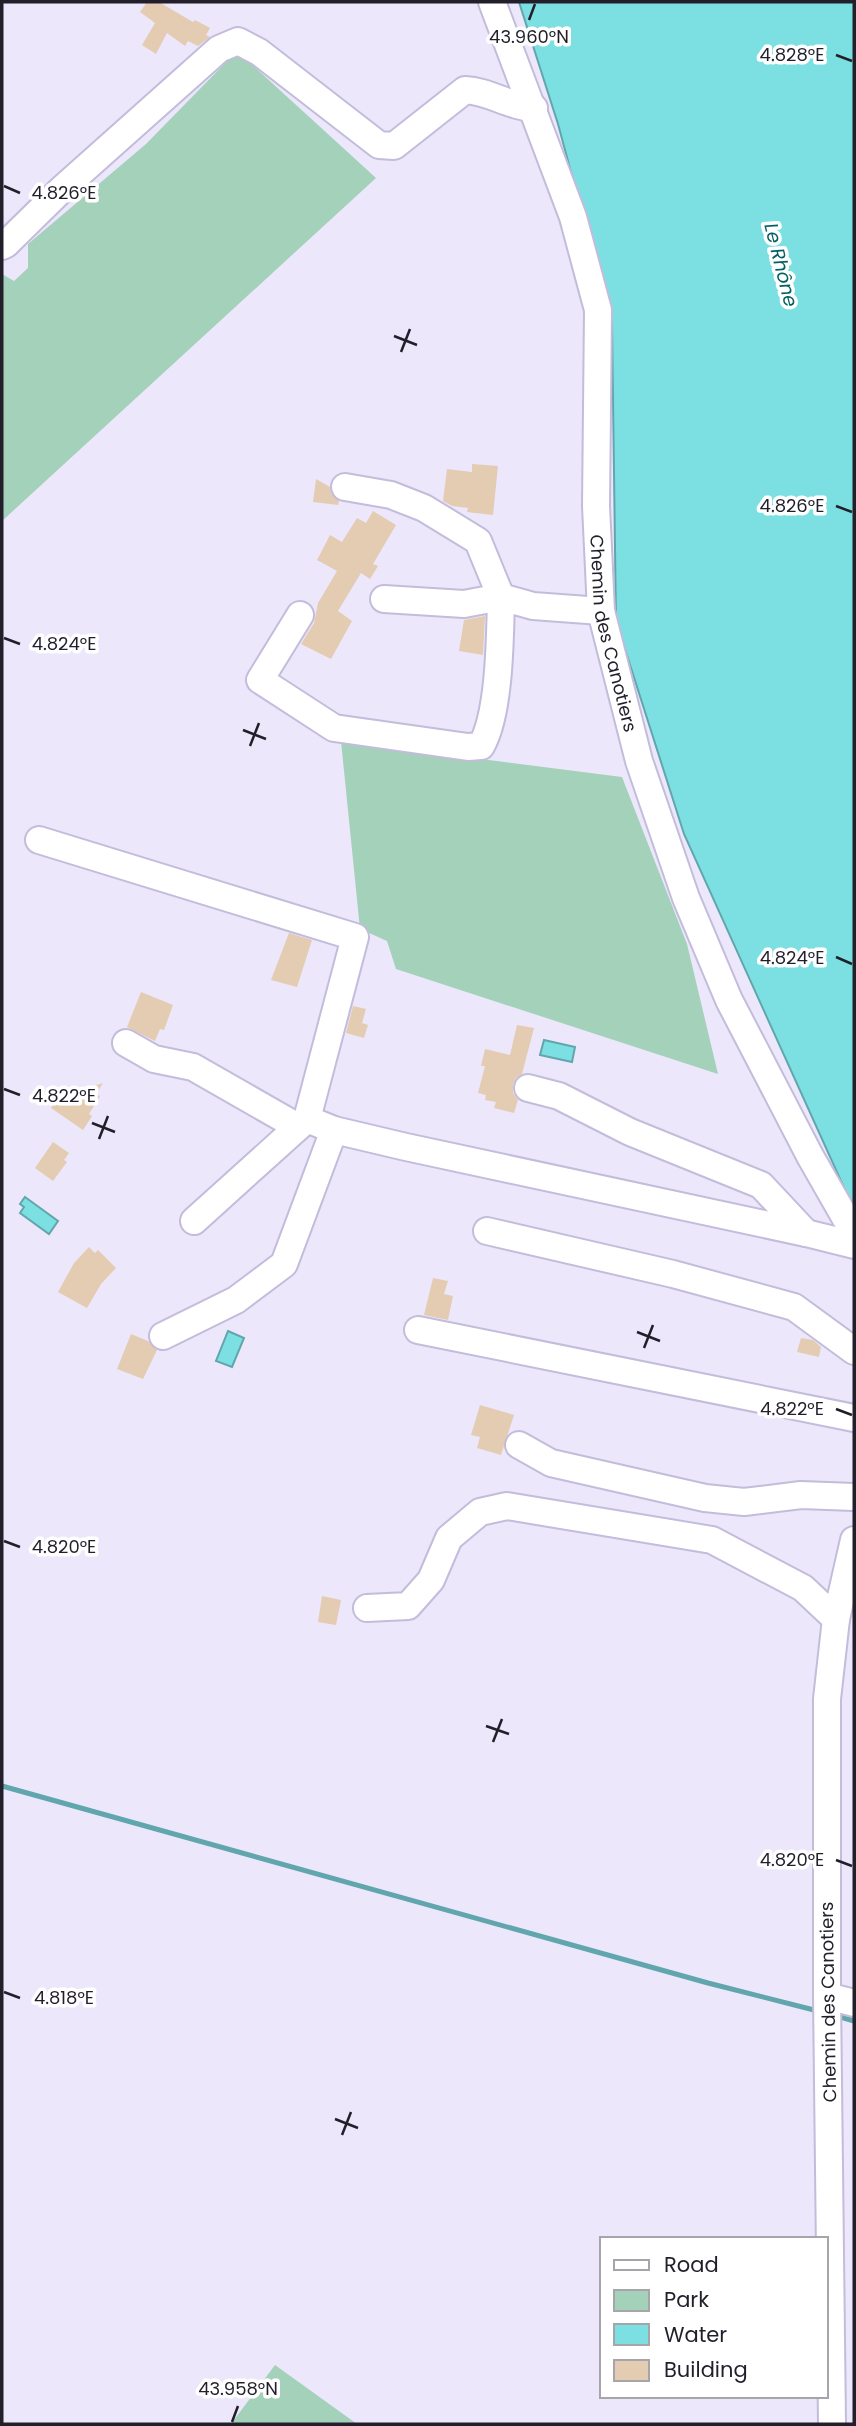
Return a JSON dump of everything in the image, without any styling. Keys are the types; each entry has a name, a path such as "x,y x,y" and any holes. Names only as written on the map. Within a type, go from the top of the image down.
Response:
{"street":[{"name":"Chemin des Canotiers","path":"492,2 573,217 598,310 596,506 601,611 639,761 686,898 729,1000 810,1156 854,1233"},
{"path":"2,246 219,49 238,41 259,52 379,145 394,146 402,141 465,90 479,90 534,108"},
{"path":"300,615 260,680 334,728 468,747 481,746 487,736 498,668 501,597 478,541 424,508 391,495 345,487"},
{"path":"384,599 464,604 501,597 533,606 601,611"},
{"path":"39,840 355,937 303,1123 194,1221"},
{"path":"126,1043 154,1059 193,1067 303,1123 854,1245"},
{"path":"528,1088 559,1096 630,1132 761,1185 806,1233"},
{"path":"163,1336 236,1300 284,1264 334,1130"},
{"path":"488,1231 673,1274 794,1307 854,1351"},
{"path":"418,1330 854,1418"},
{"path":"519,1445 551,1463 705,1498 744,1502 801,1495 854,1497"},
{"path":"367,1608 408,1606 431,1580 449,1538 480,1512 508,1506 712,1540 803,1588 836,1619"},
{"name":"Chemin des Canotiers","path":"832,2424 827,1699 836,1619 854,1540"},
{"path":"827,1996 854,2003"}],"green space":[{"path":"237,51 376,178 2,521 2,274 14,281 28,268 28,244 146,144"},
{"path":"341,741 622,777 687,944 718,1074 396,969 387,941 360,929"},
{"path":"275,2365 357,2424 231,2424"}],"water":[{"name":"Le Rhône","path":"519,2 854,2 854,1205 684,834 616,621 612,324 558,124"},
{"path":"544,1040 575,1047 572,1062 540,1055"},
{"path":"25,1197 58,1221 49,1234 20,1213 24,1207 20,1204"},
{"path":"228,1331 244,1338 232,1367 216,1361"}],"building":[{"path":"147,2 159,2 193,22 195,20 210,28 206,35 210,37 198,46 188,41 185,46 167,33 156,54 142,45 155,23 140,12"},
{"path":"472,464 498,466 493,515 467,512 468,508 452,506 443,501 447,469 472,472"},
{"path":"316,479 330,487 331,493 339,501 338,505 313,502"},
{"path":"373,511 396,525 373,564 378,566 370,579 361,573 338,611 352,621 331,659 301,644 314,623 318,603 337,571 317,560 330,535 342,542 357,518 366,523"},
{"path":"485,616 483,655 459,651 464,620"},
{"path":"289,933 312,940 297,987 271,980"},
{"path":"141,992 173,1005 164,1030 160,1029 155,1041 127,1027"},
{"path":"353,1006 366,1009 362,1023 368,1025 364,1038 346,1033"},
{"path":"517,1025 534,1028 522,1074 516,1078 513,1085 513,1093 518,1100 514,1113 494,1108 496,1102 485,1100 486,1095 478,1093 485,1066 481,1066 485,1049 510,1055"},
{"path":"103,1083 96,1094 100,1096 89,1114 92,1116 83,1130 51,1108 65,1087 74,1093"},
{"path":"53,1142 69,1153 64,1160 67,1162 53,1181 35,1168"},
{"path":"89,1247 95,1253 98,1250 116,1268 101,1284 87,1308 58,1292 74,1263"},
{"path":"433,1278 448,1281 444,1294 453,1296 448,1320 424,1315"},
{"path":"131,1334 148,1341 157,1350 143,1379 117,1369"},
{"path":"801,1338 813,1340 821,1347 819,1357 797,1352"},
{"path":"480,1405 514,1415 501,1455 477,1448 480,1437 471,1435"},
{"path":"322,1596 341,1600 336,1625 318,1622"}],"waterway":[{"path":"2,1786 708,1983 814,2010"},
{"path":"837,2016 854,2021"}]}
